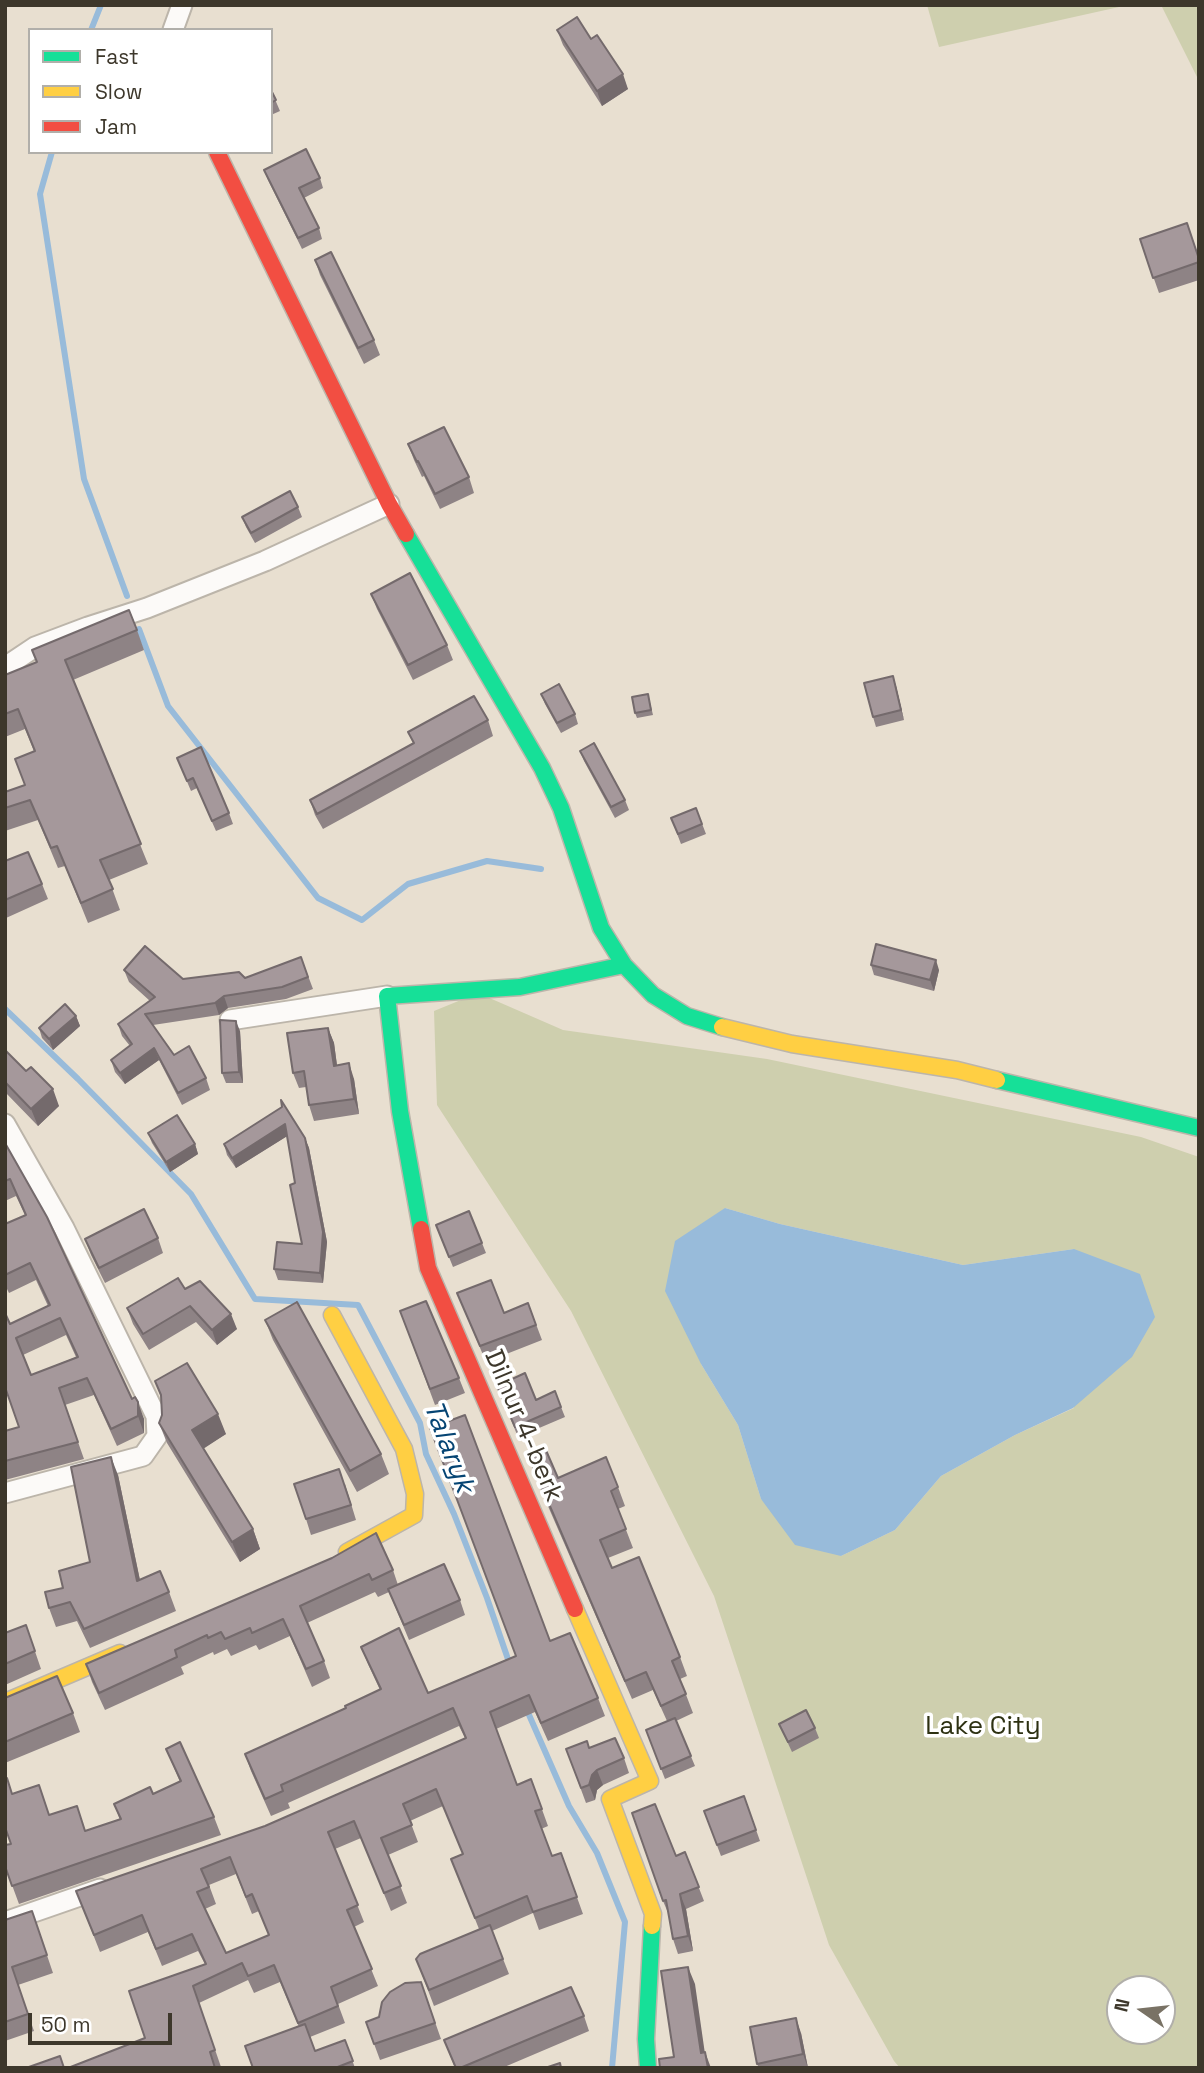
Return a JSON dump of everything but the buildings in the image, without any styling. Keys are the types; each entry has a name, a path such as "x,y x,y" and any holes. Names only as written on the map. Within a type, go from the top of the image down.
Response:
{"street":[{"path":"174,28 182,5"},
{"path":"218,154 389,504 542,768 568,828 601,928 624,965 653,995 687,1016 737,1032 792,1044 957,1070 1199,1128"},
{"path":"5,667 35,647 147,608 265,561 389,504"},
{"path":"230,1020 387,996 520,987 624,965"},
{"name":"Dilnur 4-berk","path":"387,996 400,1111 428,1268 650,1781 610,1799 653,1914 646,2039 649,2068"},
{"path":"5,1124 64,1228 150,1403 156,1416 157,1436 143,1455 5,1493"},
{"path":"332,1315 404,1449 415,1494 414,1515 332,1561"},
{"path":"5,1702 140,1645"},
{"path":"5,1922 122,1882"}],"green space":[{"path":"927,5 1128,5 939,47"},
{"path":"1161,5 1199,5 1199,81"},
{"name":"Lake City","path":"478,993 563,1030 767,1059 1141,1137 1199,1157 1199,2068 900,2068 894,2061 829,1945 714,1596 571,1311 437,1105 434,1011","holes":["725,1208 780,1224 963,1265 1074,1249 1074,1408 1015,1435 941,1476 895,1530 841,1556 761,1499 738,1425 701,1364"]}],"water":[{"path":"725,1208 780,1224 963,1265 1074,1249 1140,1274 1155,1317 1132,1357 1073,1408 1015,1435 941,1476 895,1530 841,1556 795,1545 761,1499 738,1425 701,1364 665,1291 675,1241"}],"waterway":[{"path":"92,28 101,5"},
{"path":"51,154 40,194 84,479 127,596"},
{"path":"139,629 168,706 318,898 362,920 408,884 487,861 541,869"},
{"name":"Talaryk","path":"5,1009 191,1194 255,1299 358,1305 420,1423 426,1454 454,1514 511,1668"},
{"name":"Talaryk","path":"526,1708 569,1806 597,1853 625,1922 612,2068"}],"traffic: fast":[{"path":"406,534 542,768 561,808 601,928 624,965 653,995 687,1016 722,1027"},
{"path":"421,1229 400,1111 387,996 520,987 624,965"},
{"path":"997,1080 1199,1128"},
{"path":"648,2068 646,2039 652,1926"}],"traffic: slow":[{"path":"722,1027 792,1044 957,1070 997,1080"},
{"path":"332,1315 404,1449 415,1494 414,1515 347,1552"},
{"path":"575,1609 650,1781 610,1799 653,1914 652,1926"},
{"path":"5,1702 120,1653"}],"traffic: jam":[{"path":"218,154 406,534"},
{"path":"421,1229 428,1268 575,1609"}]}
